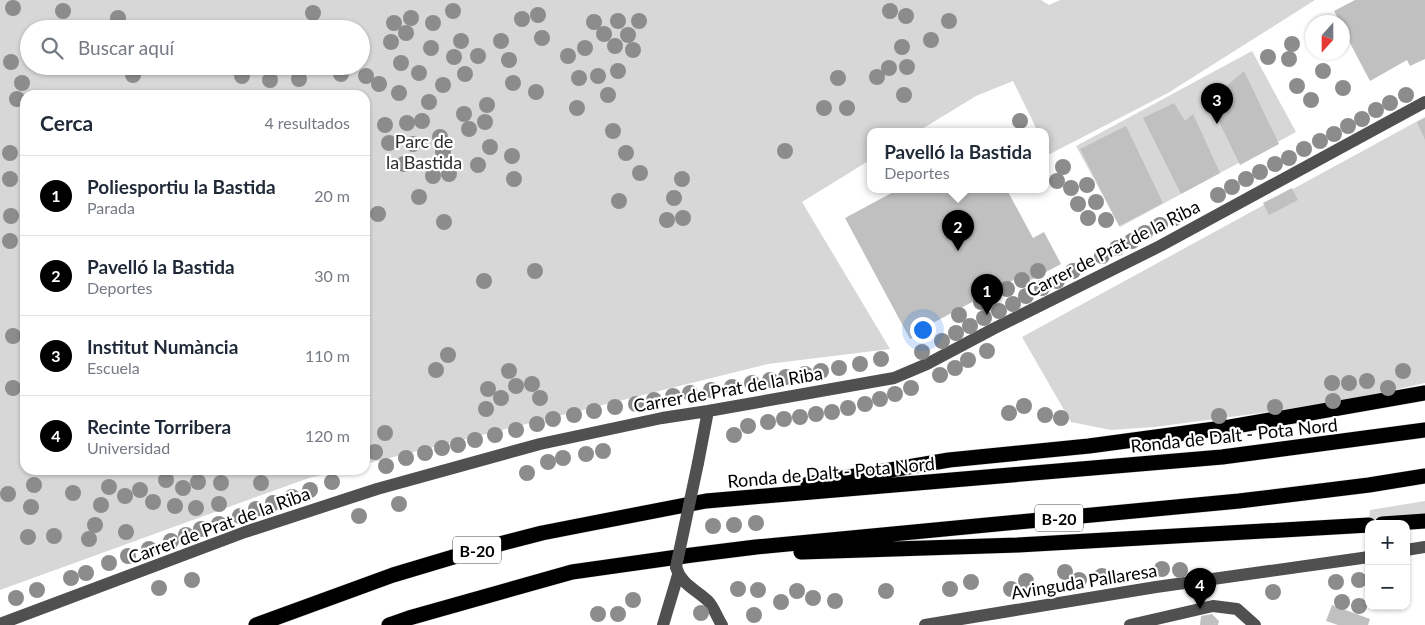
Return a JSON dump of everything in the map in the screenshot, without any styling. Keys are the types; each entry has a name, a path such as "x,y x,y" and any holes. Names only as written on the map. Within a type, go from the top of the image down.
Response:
{"highway":[{"path":"706,501 949,460 1089,446 1230,427 1425,393"},
{"name":"Ronda de Dalt - Pota Nord","path":"256,625 393,575 480,549 542,533 706,501 1222,457 1425,430"},
{"name":"B-20","path":"389,625 418,615 572,572 756,546 1239,501 1425,476"},
{"path":"1410,522 1425,521"},
{"path":"692,555 1018,545 1365,525"}],"street":[{"name":"Carrer de Prat de la Riba","path":"0,624 245,532 377,489 540,444 662,418 894,378 927,364 1160,246 1425,102"},
{"path":"663,625 677,571 708,411"},
{"path":"1410,549 1425,547"},
{"name":"Avinguda Pallaresa","path":"925,625 1156,587 1365,558"},
{"path":"677,571 688,586 709,602 722,625"},
{"path":"1130,625 1213,606 1237,609 1255,625"}],"green space":[{"name":"Parc de la Bastida","path":"0,0 1041,0 1049,5 1060,0 1315,0 1168,93 1049,154 1049,128 1036,128 1013,81 976,96 924,128 867,128 867,162 802,202 890,349 768,364 370,463 370,90 20,90 20,475 321,475 0,590"},
{"path":"1252,51 1296,132 1120,227 1076,146"},
{"path":"1425,117 1425,383 1330,404 1154,427 1111,430 1071,422 1022,337"},
{"path":"1425,501 1425,515 1369,519 1370,510"}],"building":[{"path":"1355,0 1425,0 1425,59 1410,66 1407,60 1370,81 1350,43 1350,15 1336,15 1334,11"},
{"path":"1244,71 1279,144 1240,165 1209,101"},
{"path":"1174,103 1185,121 1193,114 1220,173 1181,194 1143,118"},
{"path":"1425,118 1425,140 1417,122"},
{"path":"1126,126 1163,203 1119,226 1080,149"},
{"path":"1292,188 1298,200 1269,215 1263,203"},
{"path":"891,193 1009,193 1033,238 1044,232 1061,264 1031,280 1027,273 927,326 928,329 910,339 845,218"},
{"path":"1332,605 1370,619 1368,625 1338,625 1326,621"},
{"path":"1212,614 1219,621 1218,625 1200,625 1201,616"}],"place":[{"name":"Institut Numància","path":"1217,124"},
{"name":"Pavelló la Bastida","path":"958,251"},
{"name":"Poliesportiu la Bastida","path":"987,315"},
{"name":"Recinte Torribera","path":"1200,609"}]}
